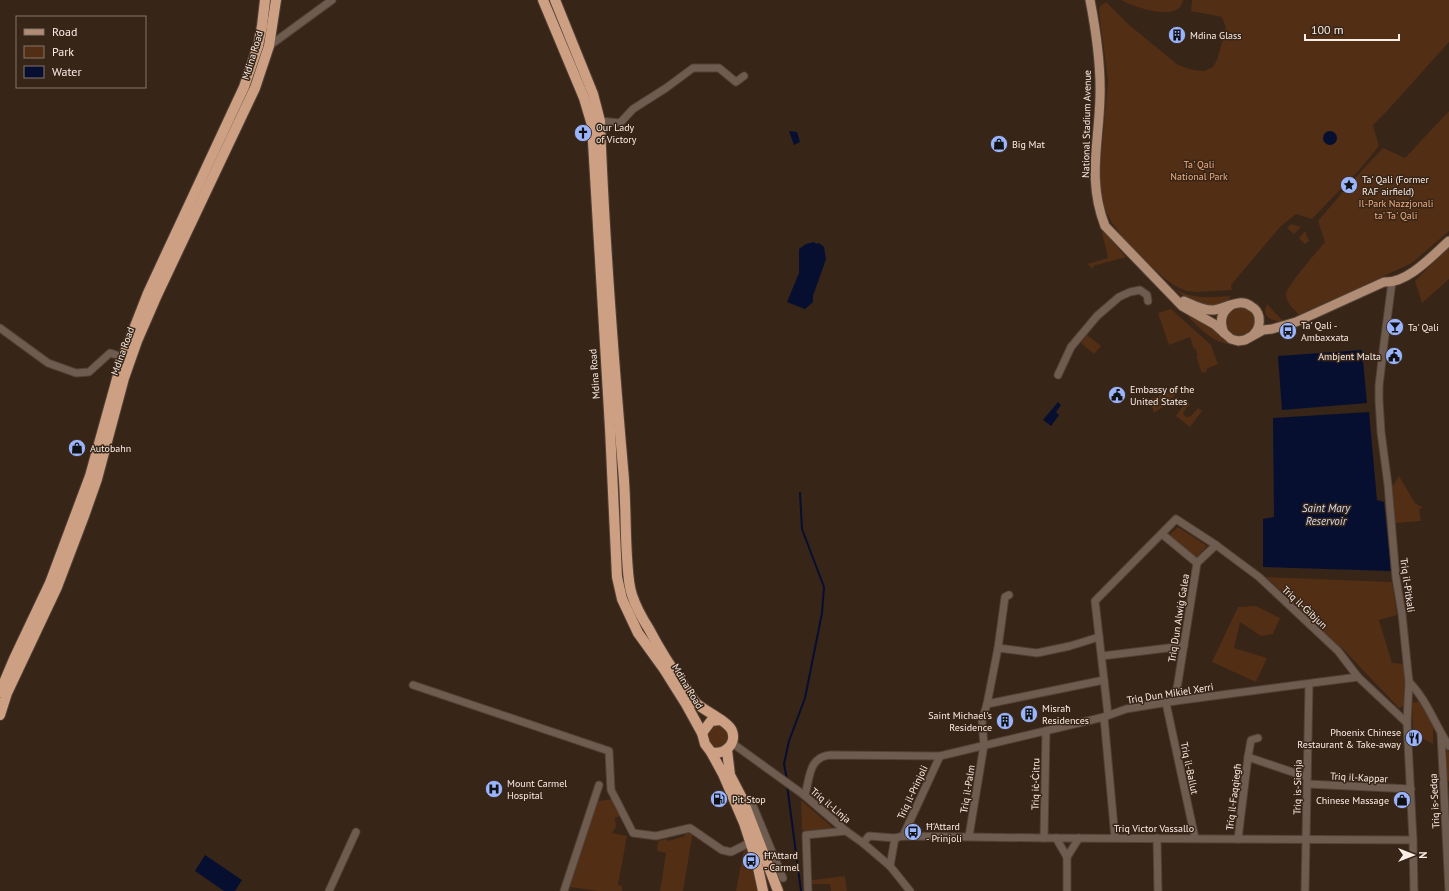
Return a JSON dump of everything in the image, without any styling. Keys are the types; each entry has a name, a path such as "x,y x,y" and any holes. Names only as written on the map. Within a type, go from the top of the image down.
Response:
{"highway":[{"name":"Mdina Road","path":"0,692 50,583 90,476 123,357 148,293 244,87 258,46 265,0"},
{"name":"Mdina Road","path":"0,715 8,693 57,586 98,479 124,378 137,341 163,281 255,88 269,46 276,0"},
{"name":"Mdina Road","path":"543,0 584,98 592,125 610,428 616,577 622,599 638,633 664,669 686,704 702,733 705,744 712,752 751,842 763,891"},
{"name":"Mdina Road","path":"555,0 593,94 600,121 609,295 623,469 629,576 632,594 638,610 665,659 696,703 730,726 733,732 730,747 730,775 770,859 778,891"},
{"path":"702,733 711,721 721,720"},
{"path":"712,752 717,754 722,753 730,747"}],"main road":[{"name":"National Stadium Avenue","path":"1090,0 1099,61 1100,80 1095,169 1099,210 1105,226 1182,306 1214,324 1225,334"},
{"path":"1231,304 1222,314 1221,321 1225,334 1238,341 1245,340 1263,330 1296,322 1384,282 1392,282 1417,268 1449,241"},
{"path":"1171,294 1178,299 1213,310 1238,302 1246,303 1252,306 1259,317 1259,326 1252,337"},
{"path":"1259,317 1273,324 1283,326"}],"street":[{"path":"269,46 332,0"},
{"path":"600,121 620,123 633,110 666,88 692,68 719,68 736,82 744,76"},
{"name":"Triq il-Pitkali","path":"1392,282 1382,357 1379,400 1396,578 1402,614 1409,682 1407,723 1411,789 1414,891"},
{"path":"1058,375 1071,347 1097,316 1119,297 1130,292 1140,290 1147,295 1148,301"},
{"path":"0,328 48,363 76,373 89,372 110,353 123,357"},
{"name":"Triq il-Ġibjun","path":"1162,534 1176,520 1216,545 1259,577 1338,651 1358,677 1407,723"},
{"path":"1114,838 1104,680 1095,601 1162,534 1197,563"},
{"name":"Triq Dun Alwiġ Galea","path":"1174,701 1197,563 1216,545"},
{"name":"Triq il-Palm","path":"969,836 984,745 982,721 987,704 998,648 1005,597 1009,595"},
{"path":"998,648 1037,653 1070,646 1098,637"},
{"path":"1102,656 1184,646"},
{"name":"Triq Dun Mikiel Xerri","path":"804,795 813,763 822,756 940,756 1106,716 1126,709 1174,701 1358,677"},
{"path":"987,704 1104,680"},
{"path":"1409,682 1430,711 1441,734 1449,746"},
{"path":"413,684 608,751 611,790 633,833 656,836 690,828 722,850 731,852 751,842"},
{"name":"Triq is-Sienja","path":"1305,891 1309,684"},
{"name":"Triq il-Ballut","path":"1166,703 1195,838"},
{"name":"Triq iċ-Ċitru","path":"1044,838 1046,731"},
{"name":"Triq is-Sedqa","path":"1441,734 1446,786 1449,891"},
{"name":"Triq il-Faqqiegħ","path":"1238,839 1251,740 1253,738 1258,738"},
{"name":"Triq il-Linja","path":"730,747 804,795 890,866 910,891"},
{"name":"Triq il-Prinjoli","path":"903,836 940,756"},
{"name":"Triq il-Faqqiegħ","path":"1248,757 1307,781"},
{"name":"Triq il-Kappar","path":"1307,781 1411,789"},
{"path":"564,891 599,785"},
{"path":"808,891 806,835 846,831"},
{"path":"329,891 356,832"},
{"name":"Triq Victor Vassallo","path":"863,843 869,836 894,838 903,836 969,836 1044,838 1413,840"},
{"path":"890,866 894,838"},
{"path":"1056,838 1066,857 1067,891"},
{"path":"1066,857 1079,838"},
{"path":"1157,838 1158,891"},
{"path":"770,859 783,878"}],"green space":[{"path":"1121,0 1183,0 1180,7 1174,11 1159,12 1141,8"},
{"name":"Ta' Qali National Park","path":"1192,0 1449,0 1449,42 1373,125 1379,146 1360,169 1312,219 1296,214 1281,226 1231,285 1232,290 1198,292 1186,291 1175,286 1164,278 1131,248 1112,223 1105,209 1100,184 1108,81 1099,11 1100,6 1106,2 1128,24 1178,65 1193,70 1204,71 1213,67 1217,60 1226,28 1222,17 1191,11"},
{"name":"Il-Park Nazzjonali ta' Ta' Qali","path":"1449,111 1449,231 1412,263 1299,315 1289,303 1286,294 1297,276 1325,242 1318,221 1383,148 1405,158"},
{"path":"1291,224 1301,227 1294,234 1287,228"},
{"path":"1305,231 1309,241 1305,244 1299,238"},
{"path":"1102,232 1104,232 1126,257 1093,266 1093,269 1088,264 1108,258"},
{"path":"1449,246 1449,279 1422,303 1415,281"},
{"path":"1175,289 1195,296 1231,296 1222,304 1209,307 1191,301"},
{"path":"1267,304 1284,322 1272,320 1266,316 1265,309"},
{"path":"1235,305 1251,309 1256,319 1253,329 1246,336 1236,337 1227,331 1224,317"},
{"path":"1178,306 1213,326 1229,342 1240,345 1226,344 1212,338"},
{"path":"1171,309 1211,345 1218,364 1206,369 1207,371 1202,373 1196,356 1198,355 1195,348 1194,349 1190,337 1169,345 1158,313"},
{"path":"1087,335 1101,346 1094,354 1081,343"},
{"path":"1180,388 1169,403 1154,413 1150,399"},
{"path":"1187,400 1190,404 1183,414 1186,417 1191,416 1198,408 1202,411 1190,427 1176,416"},
{"path":"1399,476 1415,503 1423,508 1419,509 1421,521 1395,523 1391,489"},
{"path":"1178,527 1207,546 1197,557 1169,535"},
{"path":"1266,577 1392,582 1397,615 1379,620 1392,663 1404,664 1405,705 1399,708 1341,647"},
{"path":"1256,606 1280,618 1273,634 1261,636 1240,622 1234,648 1267,658 1256,682 1212,662 1238,607"},
{"path":"1419,701 1433,726 1433,744 1413,733 1412,703"},
{"path":"718,725 726,728 729,736 726,744 718,747 710,744 707,736 710,728"},
{"path":"1447,749 1449,752 1449,781 1447,782"},
{"path":"614,799 622,815 615,818 616,827 612,833 627,836 618,885 622,886 622,891 598,891 570,887 598,801"},
{"path":"801,800 833,828 802,831"},
{"path":"693,831 683,891 660,891 666,853 657,851 658,841 667,839 668,841 685,836 685,834"},
{"path":"744,849 748,851 757,891 736,891"},
{"path":"845,876 847,891 831,891 830,884 812,884 812,880"}],"water":[{"path":"789,131 797,132 800,142 794,145"},
{"path":"1330,131 1335,133 1337,138 1335,143 1330,145 1325,143 1323,138 1325,133"},
{"path":"814,242 816,244 819,243 824,247 826,259 813,296 813,302 805,309 787,302 799,273 799,249 806,244"},
{"path":"1362,350 1367,403 1282,410 1278,356"},
{"path":"1058,402 1061,405 1056,412 1059,415 1051,426 1043,420"},
{"name":"Saint Mary Reservoir","path":"1369,412 1377,500 1384,502 1391,571 1263,567 1263,519 1274,517 1273,418"},
{"path":"205,855 242,880 235,891 224,891 195,871"}],"waterway":[{"path":"787,780 784,764 789,741 805,698 822,613 824,587 802,529 800,493"},
{"path":"787,785 801,891"}],"place":[{"name":"Mdina Glass","path":"1177,35"},
{"name":"Our Lady of Victory","path":"583,133"},
{"name":"Big Mat","path":"999,144"},
{"name":"Ta' Qali (Former RAF airfield)","path":"1349,185"},
{"name":"Ta' Qali","path":"1395,327"},
{"name":"Ta' Qali - Ambaxxata","path":"1288,331"},
{"name":"Ambjent Malta","path":"1394,356"},
{"name":"Embassy of the United States","path":"1117,395"},
{"name":"Autobahn","path":"77,448"},
{"name":"Misraħ Residences","path":"1029,714"},
{"name":"Saint Michael's Residence","path":"1005,721"},
{"name":"Phoenix Chinese Restaurant & Take-away","path":"1414,738"},
{"name":"Mount Carmel Hospital","path":"494,789"},
{"name":"Pit Stop","path":"719,799"},
{"name":"Chinese Massage","path":"1402,800"},
{"name":"Ħ'Attard - Prinjoli","path":"913,832"},
{"name":"Ħ'Attard - Carmel","path":"751,861"}]}
